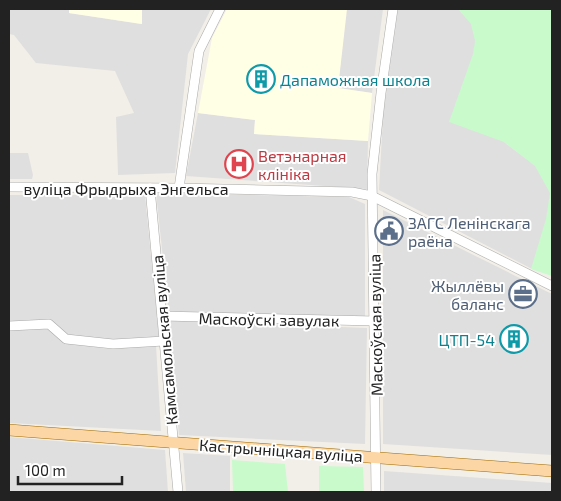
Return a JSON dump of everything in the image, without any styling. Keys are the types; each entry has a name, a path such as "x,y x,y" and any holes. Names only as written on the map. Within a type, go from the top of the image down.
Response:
{"main road":[{"name":"Кастрычніцкая вуліца","path":"9,430 552,471"}],"street":[{"path":"179,188 199,51 220,9"},
{"name":"Маскоўская вуліца","path":"376,492 372,196 374,146 393,9"},
{"name":"вуліца Фрыдрыха Энгельса","path":"9,187 352,192 372,196 552,286"},
{"name":"Камсамольская вуліца","path":"150,188 178,492"},
{"name":"Маскоўскі завулак","path":"162,316 375,321"},
{"path":"9,326 49,324 66,339 113,344 164,341"}],"shaded area":[{"path":"9,9 69,9 69,13 141,24 142,9 211,9 188,54 175,173 118,175 116,117 134,113 115,71 36,63 14,35 9,34"},
{"path":"69,9 142,9 142,24 69,13"},
{"path":"227,9 347,9 338,88 372,93 368,141 254,134 255,120 198,113 212,38"},
{"path":"346,9 383,9 372,93 338,88"},
{"path":"398,9 459,9 472,24 504,142 536,166 551,193 547,219 532,269 379,190 383,116"},
{"path":"198,113 255,120 254,134 368,141 367,189 186,176"},
{"path":"9,153 28,153 33,175 32,179 9,179"},
{"path":"156,193 349,197 365,204 365,318 169,314"},
{"path":"9,195 145,195 159,337 111,340 69,335 51,321 9,323"},
{"path":"383,210 552,294 552,455 383,444"},
{"path":"167,320 367,328 365,444 179,435"},
{"path":"46,328 66,343 110,349 156,345 161,431 9,423 9,330"},
{"path":"9,437 165,450 168,492 9,492"},
{"path":"183,453 230,456 230,492 186,492"},
{"path":"384,471 552,483 552,492 384,492"}],"green space":[{"path":"458,9 552,9 552,276 531,269 546,219 550,193 535,166 504,142 449,122 473,54 475,41 471,24"},
{"path":"232,460 285,464 288,492 233,492"},
{"path":"319,466 363,467 364,492 319,492"}],"place":[{"name":"Дапаможная школа","path":"261,79"},
{"name":"Ветэнарная клініка","path":"239,164"},
{"name":"ЗАГС Ленінскага раёна","path":"389,231"},
{"name":"Жыллёвы баланс","path":"523,294"},
{"name":"ЦТП-54","path":"514,339"}]}
